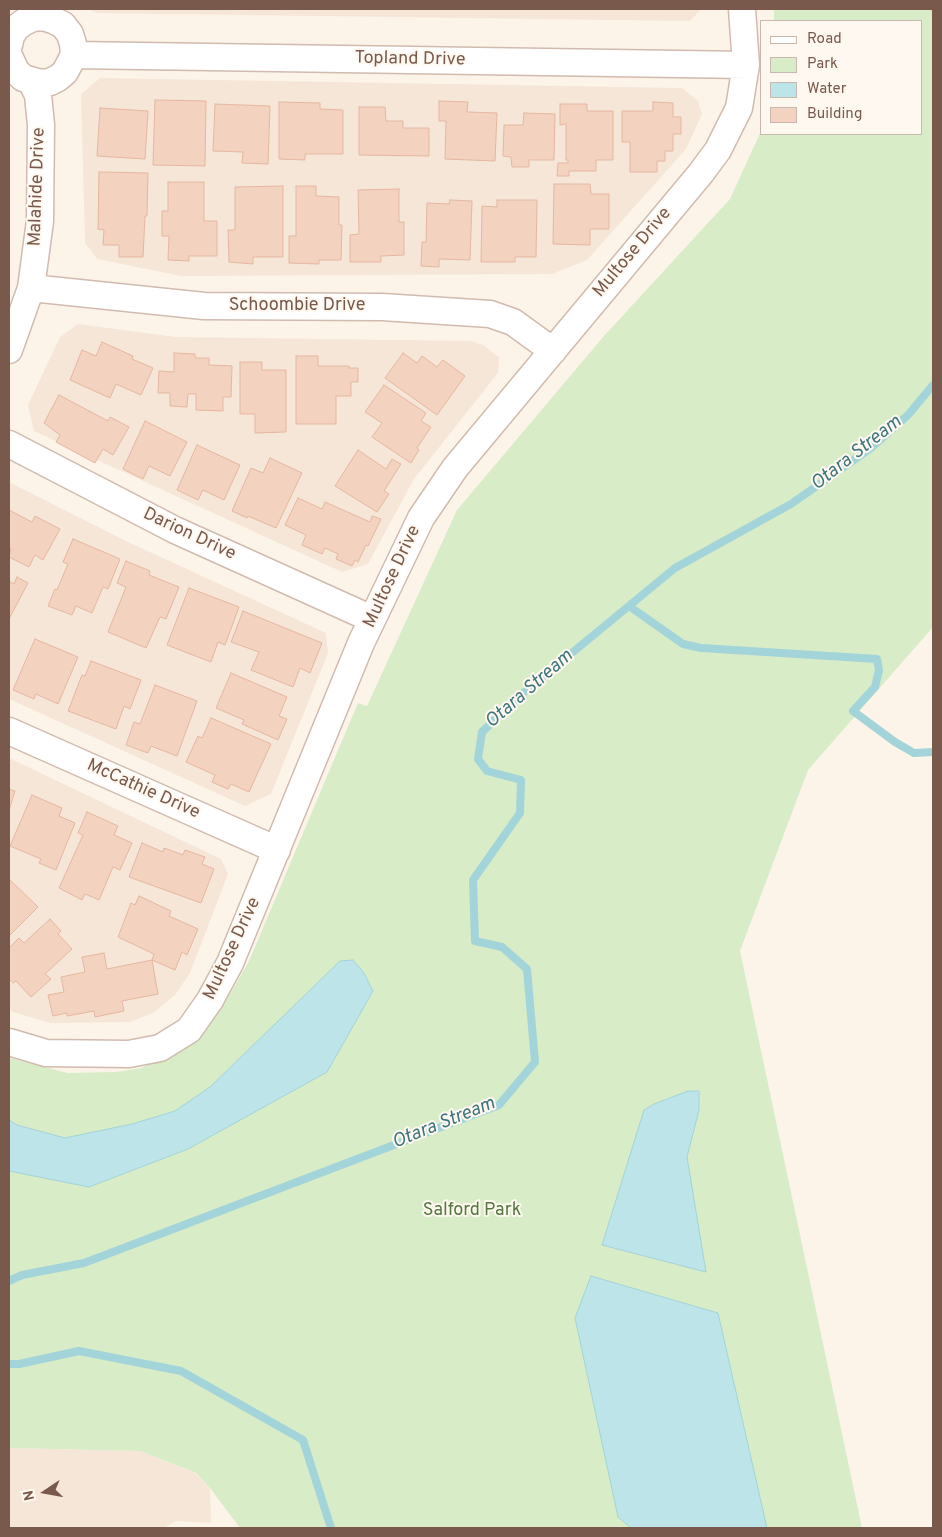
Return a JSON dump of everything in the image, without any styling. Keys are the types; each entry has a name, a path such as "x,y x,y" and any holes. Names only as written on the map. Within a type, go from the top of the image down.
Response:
{"street":[{"name":"Multose Drive","path":"9,1042 46,1053 129,1054 160,1048 190,1030 210,1000 230,963 372,619 421,518 455,468 701,173 718,150 739,108 746,65 742,9"},
{"path":"9,44 16,28 43,13 63,25 70,34 74,55 66,72 50,82 41,83 23,78 16,72 9,56"},
{"name":"Topland Drive","path":"74,55 746,65"},
{"name":"Malahide Drive","path":"9,350 31,288 40,221 41,125 38,95 31,81"},
{"name":"Schoombie Drive","path":"31,288 204,306 382,307 490,314 513,322 553,351"},
{"name":"Darion Drive","path":"9,444 175,530 372,619"},
{"name":"McCathie Drive","path":"9,731 277,850"}],"shaded area":[{"path":"88,9 701,9 690,21 97,13"},
{"path":"100,78 682,88 698,101 702,114 686,149 587,260 552,274 181,276 97,259 85,243 81,94"},
{"path":"78,324 176,337 470,341 483,345 499,357 498,373 414,479 368,564 342,572 34,431 28,405 60,337"},
{"path":"9,482 128,542 326,633 328,653 271,794 245,806 9,699"},
{"path":"9,758 221,859 228,874 190,973 175,995 153,1013 130,1022 50,1023 13,1012 9,1008"},
{"path":"9,1448 140,1451 195,1473 210,1488 211,1523 176,1521 164,1528 9,1528"}],"green space":[{"name":"Salford Park","path":"774,9 933,9 933,627 808,770 740,951 862,1528 240,1528 210,1488 196,1473 140,1451 9,1448 9,1058 68,1073 116,1072 141,1068 190,1046 206,1030 225,1003 249,961 358,703 367,706 457,510 604,336 730,199 760,133 760,135 922,135 922,20 774,20"}],"water":[{"path":"353,960 364,973 373,991 327,1072 188,1149 89,1187 9,1171 9,1120 17,1125 65,1138 132,1124 175,1111 210,1087 340,961"},
{"path":"688,1091 699,1091 699,1110 687,1157 706,1272 602,1245 644,1110 654,1104"},
{"path":"591,1276 718,1313 767,1528 631,1528 618,1517 575,1318"}],"building":[{"path":"155,100 206,101 205,166 153,165"},
{"path":"439,101 468,102 467,112 497,113 495,161 445,159 446,121 439,121"},
{"path":"279,102 320,103 320,109 343,110 343,154 305,154 305,160 279,159"},
{"path":"653,102 673,103 673,117 681,117 681,134 673,134 673,151 665,151 665,161 657,161 657,172 630,172 630,142 622,142 622,111 653,111"},
{"path":"215,104 270,106 268,164 242,163 243,152 213,151"},
{"path":"560,104 587,104 587,111 613,111 613,160 596,160 596,171 569,171 569,176 557,176 558,163 568,163 568,160 566,160 566,124 560,125"},
{"path":"359,107 385,107 386,121 403,121 403,128 429,128 429,156 359,155"},
{"path":"100,108 148,111 145,159 97,156"},
{"path":"524,113 555,114 554,160 529,160 529,167 512,167 511,157 503,156 504,125 523,125"},
{"path":"99,172 148,173 147,216 145,216 143,257 119,257 119,245 103,245 104,230 98,229"},
{"path":"168,182 204,182 204,221 217,221 217,256 189,256 189,261 168,260 169,236 162,236 162,211 168,211"},
{"path":"554,184 590,184 591,194 609,194 609,229 590,229 590,245 553,244"},
{"path":"283,186 283,257 253,257 253,264 229,262 228,230 235,230 235,187"},
{"path":"296,186 316,186 316,196 339,197 339,225 342,225 341,260 319,260 319,264 289,263 289,236 296,236"},
{"path":"399,189 399,222 404,222 404,255 381,256 381,262 350,262 350,235 359,234 358,190"},
{"path":"450,200 472,201 470,260 439,259 439,267 421,266 422,242 426,242 427,203 449,204"},
{"path":"497,200 537,200 536,257 515,257 515,262 481,262 482,206 497,207"},
{"path":"102,342 133,356 132,359 153,368 141,395 116,384 110,398 70,380 82,350 96,356"},
{"path":"174,353 195,354 195,358 209,358 209,365 232,366 231,397 223,397 223,411 196,410 196,394 188,394 187,407 170,406 170,393 158,393 159,371 174,372"},
{"path":"403,353 417,363 422,356 437,367 443,360 465,376 437,415 385,378"},
{"path":"296,356 318,356 318,366 349,366 349,368 358,368 358,382 351,382 351,396 336,396 336,424 296,424"},
{"path":"240,362 262,362 262,370 286,370 286,432 255,433 255,414 240,414"},
{"path":"384,385 426,413 421,421 431,427 417,448 419,450 411,463 372,437 382,423 365,412"},
{"path":"59,395 108,421 110,417 129,427 113,455 103,449 95,463 56,442 60,435 44,423"},
{"path":"145,421 187,442 170,476 149,466 143,479 123,469"},
{"path":"197,445 240,465 224,500 203,490 198,500 177,490"},
{"path":"358,450 386,469 392,459 401,464 384,491 389,494 377,512 335,486"},
{"path":"270,458 302,473 276,528 232,511 251,468 263,473"},
{"path":"298,498 322,509 325,502 370,522 372,516 381,519 358,562 355,560 352,566 336,559 338,554 325,548 322,554 302,545 306,535 285,525"},
{"path":"9,510 32,522 35,516 60,529 43,560 35,555 29,567 9,557 11,549 9,548"},
{"path":"73,539 120,559 108,589 103,587 92,613 76,606 72,615 48,606 68,564 63,562"},
{"path":"126,561 150,571 149,575 179,587 166,619 160,617 146,648 108,632 126,587 117,583"},
{"path":"17,577 28,583 9,619 9,581 14,584"},
{"path":"189,588 239,607 225,645 218,642 211,662 167,645"},
{"path":"243,611 322,643 310,673 300,668 293,687 251,670 259,652 231,642"},
{"path":"35,639 78,657 58,704 36,694 34,699 13,690"},
{"path":"91,661 141,680 130,709 124,706 116,729 68,711 82,675 85,676"},
{"path":"231,673 287,697 279,716 287,719 278,740 242,724 244,720 216,708"},
{"path":"155,685 197,701 177,756 151,746 148,753 126,745 134,722 140,724"},
{"path":"211,718 271,744 249,792 231,784 228,789 212,782 215,775 186,762 198,736 202,738"},
{"path":"9,789 15,791 9,810"},
{"path":"32,795 62,808 59,816 75,823 56,870 39,863 41,859 10,846"},
{"path":"87,812 118,826 114,835 132,843 120,870 113,867 99,900 85,894 82,900 59,888 83,835 78,833"},
{"path":"142,843 163,852 164,848 183,855 185,850 205,857 202,864 214,869 201,903 129,877"},
{"path":"9,879 38,907 9,936"},
{"path":"139,896 171,911 169,916 198,929 187,955 182,952 175,970 152,960 154,954 118,937 131,903 135,905"},
{"path":"50,919 61,931 58,934 72,949 45,974 51,979 31,997 16,981 13,983 9,979 9,948 19,938 24,943"},
{"path":"104,953 107,969 152,960 158,994 122,1001 124,1011 95,1017 94,1011 67,1016 67,1013 53,1016 48,995 64,992 61,977 85,972 82,957"}],"waterway":[{"name":"Otara Stream","path":"9,1281 22,1275 84,1263 499,1105 535,1062 527,969 502,947 475,941 473,880 520,813 521,780 487,771 478,759 482,732 522,694 675,568 791,504 871,448 908,415 933,385"},
{"path":"629,606 683,644 701,648 877,659 879,670 875,687 853,711 895,742 914,753 933,752"},
{"name":"Otara Stream","path":"9,1364 19,1364 79,1351 181,1371 303,1440 331,1528"}]}
